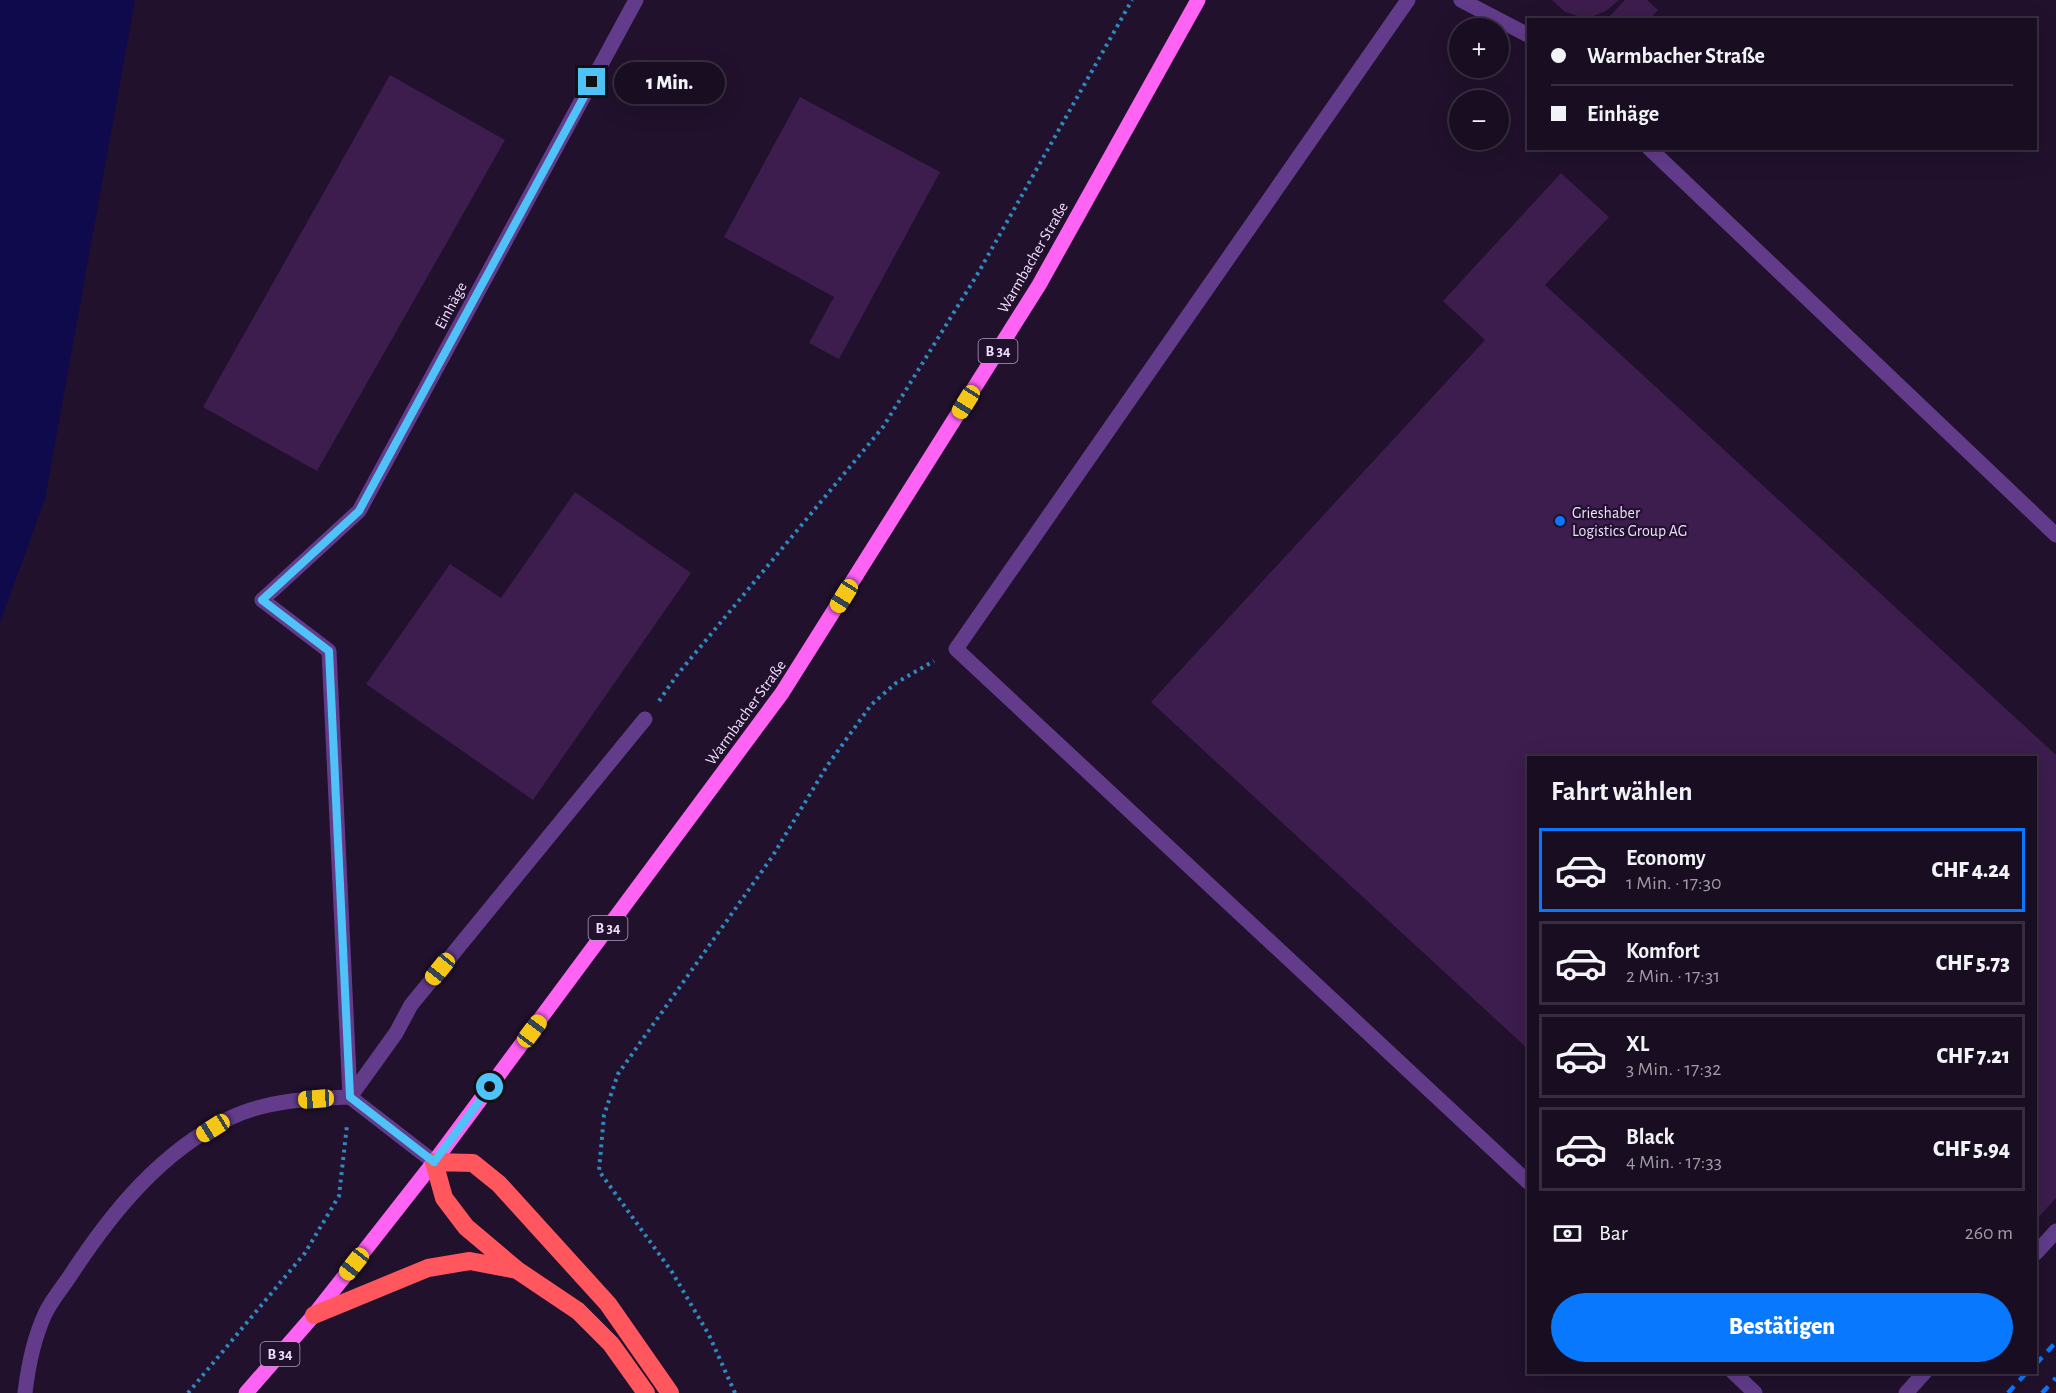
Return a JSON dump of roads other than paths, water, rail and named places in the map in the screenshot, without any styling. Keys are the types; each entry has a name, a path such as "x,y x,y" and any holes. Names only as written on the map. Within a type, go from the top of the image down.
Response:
{"highway":[{"path":"646,1393 611,1344 578,1311 518,1270 466,1227 444,1198 434,1162 473,1163 499,1184 608,1304 670,1393"},
{"path":"314,1315 428,1268 470,1261 518,1270"}],"main road":[{"name":"Warmbacher Straße","path":"246,1393 314,1315 434,1162 783,693 1039,285 1198,0"}],"street":[{"name":"Einhäge","path":"350,1097 329,651 262,600 359,511 636,0"},
{"path":"1408,0 956,649 1527,1181"},
{"path":"1461,0 1527,34"},
{"path":"1651,150 2056,535"},
{"path":"350,1097 396,1033 411,1005 645,719"},
{"path":"25,1393 28,1370 45,1313 91,1243 126,1199 178,1150 230,1118 265,1106 299,1100 350,1097 434,1162"},
{"path":"2037,1252 2056,1231"},
{"path":"1735,1374 1755,1393"},
{"path":"1906,1393 1923,1374"}],"railway":[{"path":"2037,1363 2056,1342"},
{"path":"2008,1393 2025,1374"},
{"path":"2042,1393 2056,1378"}],"place":[{"name":"Grieshaber Logistics Group AG","path":"1560,521"}]}
